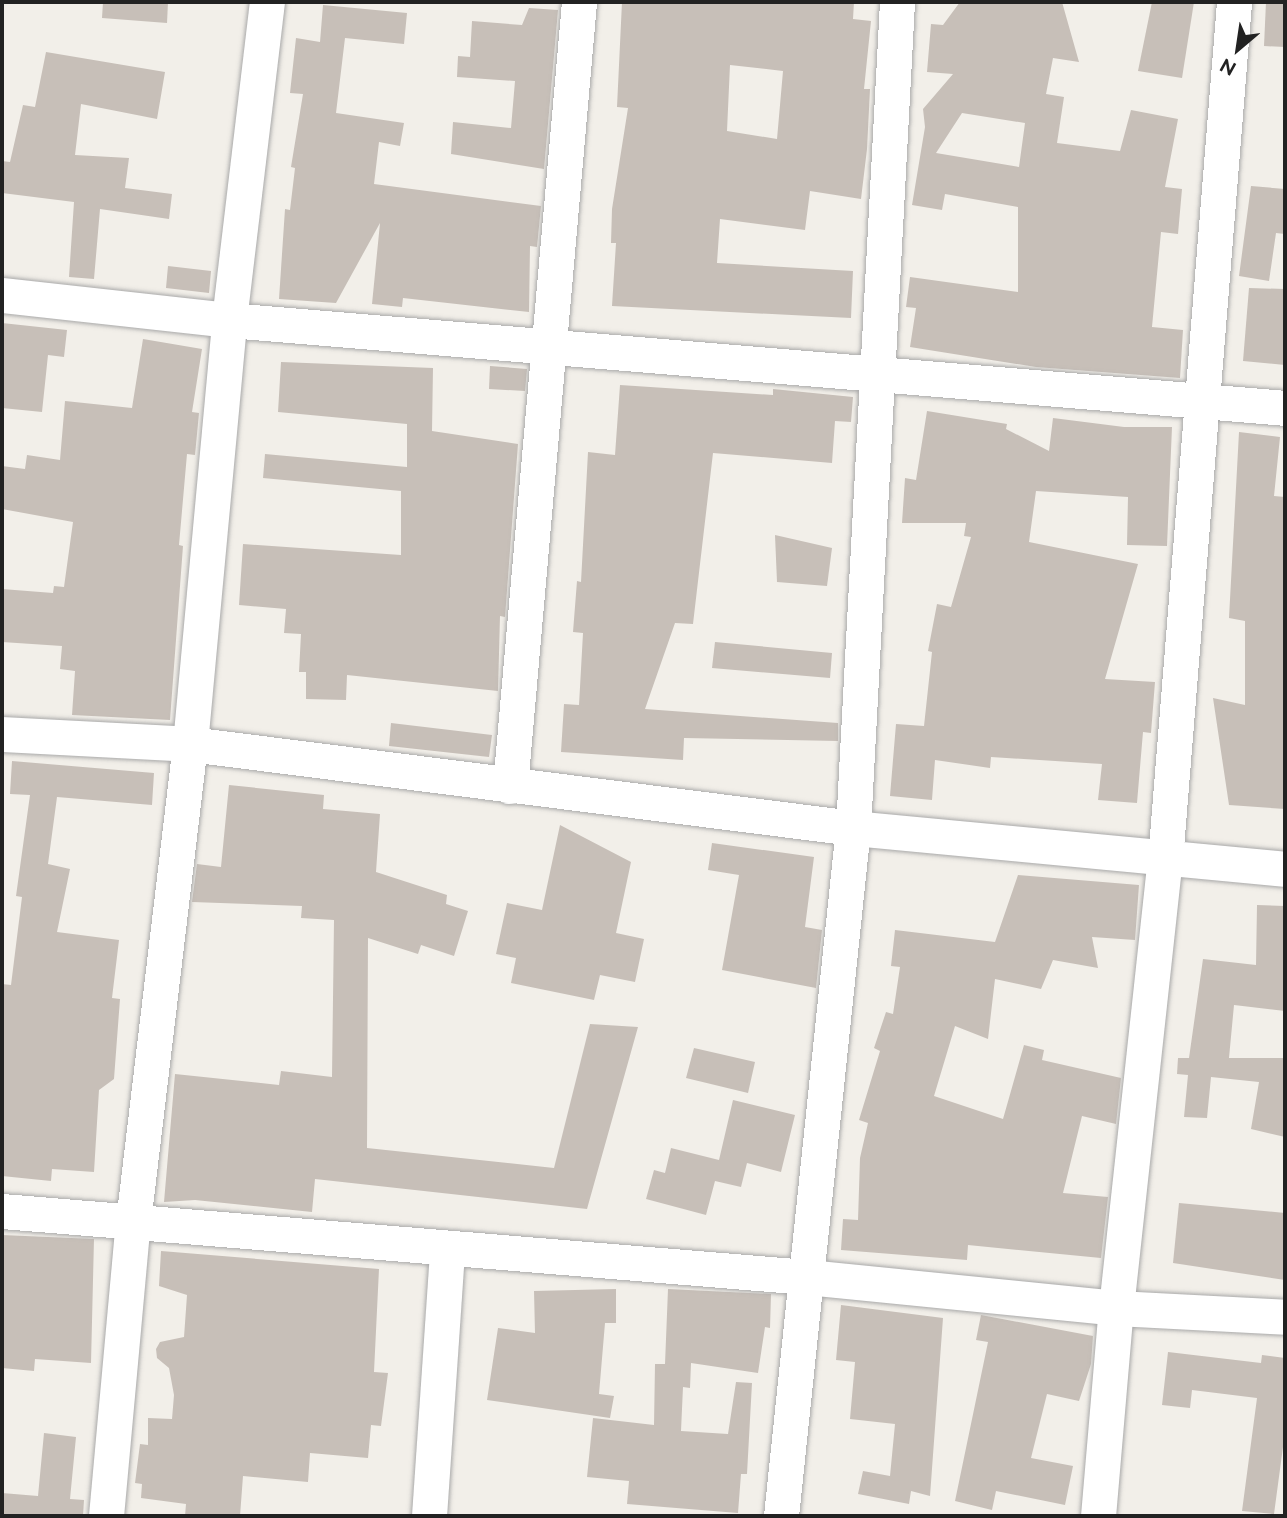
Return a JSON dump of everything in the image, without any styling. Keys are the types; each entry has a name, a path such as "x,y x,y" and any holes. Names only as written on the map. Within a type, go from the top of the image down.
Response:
{"street":[{"path":"106,1516 134,1222 190,744 229,320 267,2"},
{"path":"510,786 579,2"},
{"path":"781,1516 853,828 897,2"},
{"path":"1098,1516 1116,1308 1165,860 1234,2"},
{"path":"2,295 229,320 1285,408"},
{"path":"2,734 190,744 853,828 1165,860 1285,869"},
{"path":"2,1210 447,1251 807,1277 1116,1308 1285,1317"},
{"path":"429,1516 447,1251"}],"building":[{"path":"103,2 168,2 167,23 102,18"},
{"path":"622,2 854,2 853,19 871,21 864,89 870,89 867,149 861,199 810,191 805,230 720,219 717,263 853,271 851,318 612,306 616,243 611,243 612,209 628,108 617,107","holes":["730,65 783,71 777,139 727,131"]},
{"path":"960,2 1062,2 1079,62 1053,58 1046,94 1064,97 1057,143 1120,151 1131,110 1178,119 1165,187 1182,189 1178,234 1161,232 1152,327 1183,330 1180,378 1036,367 910,347 916,308 906,307 910,277 1018,292 1018,207 945,194 942,210 912,205 925,127 923,109 953,74 927,72 931,24 943,25","holes":["962,113 1025,123 1019,167 936,153"]},
{"path":"1152,2 1194,2 1182,78 1138,71"},
{"path":"1266,2 1285,2 1285,47 1264,46"},
{"path":"323,5 407,13 404,44 345,38 336,113 404,123 400,146 379,142 374,184 541,206 537,247 530,246 529,312 403,298 402,307 372,304 380,223 336,303 279,299 285,209 290,210 295,168 291,167 303,94 290,93 296,38 320,42"},
{"path":"529,8 558,10 544,169 451,154 453,122 511,128 515,81 457,77 458,56 470,57 472,21 522,25"},
{"path":"46,52 165,72 157,119 81,104 75,155 129,158 125,188 172,194 169,219 100,209 94,279 69,277 74,202 2,193 2,161 10,162 23,105 35,107"},
{"path":"1251,186 1285,189 1285,234 1276,233 1269,281 1239,276"},
{"path":"168,266 211,271 209,293 166,288"},
{"path":"1249,288 1285,289 1285,365 1243,361"},
{"path":"2,323 67,330 64,357 48,355 42,412 2,408"},
{"path":"143,339 202,349 192,412 199,413 195,455 187,454 179,545 183,546 170,720 72,715 75,671 60,669 62,646 2,642 2,589 53,593 54,586 64,587 73,522 2,509 2,466 25,469 27,455 60,460 65,401 132,408"},
{"path":"281,362 433,368 432,431 518,444 505,617 500,616 498,691 347,675 346,700 306,699 306,672 299,672 301,634 284,633 286,609 239,605 243,544 401,555 401,491 263,478 265,454 407,467 407,424 278,412"},
{"path":"490,366 527,369 525,391 489,389"},
{"path":"620,385 773,395 773,389 853,397 851,422 835,421 832,463 713,453 693,624 675,623 645,709 838,723 838,741 684,738 683,760 561,752 564,704 579,705 583,633 573,632 577,581 581,582 588,452 615,455"},
{"path":"927,411 1007,424 1006,429 1049,451 1053,418 1124,427 1172,427 1167,546 1127,545 1128,497 1036,491 1029,542 1138,564 1105,679 1155,682 1151,733 1143,732 1137,803 1098,800 1102,764 991,757 990,768 935,760 932,800 890,796 896,724 924,726 932,652 928,651 937,604 951,607 971,537 964,536 966,523 902,523 905,478 916,480"},
{"path":"1239,432 1280,437 1274,496 1285,497 1285,809 1229,805 1213,698 1245,705 1245,621 1229,618"},
{"path":"775,535 832,548 827,586 777,582"},
{"path":"715,642 832,653 830,678 712,668"},
{"path":"391,723 492,735 489,757 389,746"},
{"path":"12,761 154,773 152,805 57,797 48,864 70,869 57,932 119,940 112,998 120,999 114,1079 99,1090 94,1172 52,1169 51,1181 2,1176 2,984 11,985 22,897 16,896 30,795 10,794"},
{"path":"229,785 324,795 323,809 380,814 376,872 447,895 446,904 468,911 454,956 421,945 418,954 368,938 367,1148 554,1168 590,1024 638,1027 587,1209 315,1179 312,1212 195,1200 164,1202 175,1074 279,1085 281,1071 332,1077 334,920 301,918 302,906 192,902 197,864 221,867"},
{"path":"560,825 631,862 616,933 644,939 635,982 600,975 594,1000 511,983 516,958 496,954 507,903 542,910"},
{"path":"712,843 814,857 805,927 822,930 816,988 722,970 739,875 708,870"},
{"path":"1018,875 1139,885 1135,940 1092,937 1098,968 1053,960 1041,989 995,979 988,1039 955,1026 934,1096 1003,1119 1024,1045 1044,1050 1042,1060 1121,1078 1116,1124 1082,1116 1063,1193 1108,1197 1101,1258 968,1245 967,1260 841,1250 843,1219 858,1220 860,1158 868,1123 859,1120 880,1051 874,1048 886,1012 893,1014 900,967 891,966 895,930 995,942"},
{"path":"1257,905 1285,906 1285,1011 1234,1005 1229,1058 1285,1058 1285,1137 1251,1129 1259,1082 1211,1077 1207,1118 1184,1117 1188,1075 1177,1074 1178,1058 1189,1058 1203,959 1256,965"},
{"path":"694,1048 755,1062 748,1093 686,1078"},
{"path":"733,1100 795,1115 781,1172 747,1163 741,1187 715,1181 706,1215 646,1199 654,1170 665,1173 671,1148 719,1160"},
{"path":"1179,1203 1285,1213 1285,1280 1173,1263"},
{"path":"2,1235 94,1239 91,1363 35,1359 34,1371 2,1368"},
{"path":"161,1251 379,1269 374,1372 388,1373 381,1426 371,1425 368,1458 310,1453 308,1482 243,1476 240,1516 185,1516 186,1504 141,1498 142,1484 135,1483 140,1444 148,1445 148,1418 172,1419 174,1395 169,1368 157,1358 156,1349 160,1342 184,1337 187,1295 159,1286"},
{"path":"616,1289 616,1323 605,1323 599,1394 614,1396 610,1418 487,1400 498,1328 535,1333 534,1291"},
{"path":"668,1289 771,1294 770,1328 765,1327 758,1373 691,1363 690,1388 683,1387 681,1431 728,1434 736,1382 752,1383 747,1474 741,1474 738,1513 627,1504 629,1481 587,1477 593,1418 654,1425 655,1364 665,1364"},
{"path":"841,1305 943,1318 930,1496 911,1491 909,1504 858,1494 863,1471 890,1476 895,1424 850,1419 855,1362 836,1360"},
{"path":"981,1315 1093,1336 1091,1364 1079,1401 1047,1394 1031,1458 1073,1466 1065,1505 996,1491 992,1510 955,1501 988,1342 976,1340"},
{"path":"1168,1352 1261,1363 1262,1355 1285,1358 1285,1432 1274,1514 1242,1511 1257,1398 1192,1390 1190,1408 1162,1405"},
{"path":"44,1433 76,1437 70,1499 84,1500 83,1516 2,1514 2,1493 38,1496"}]}
